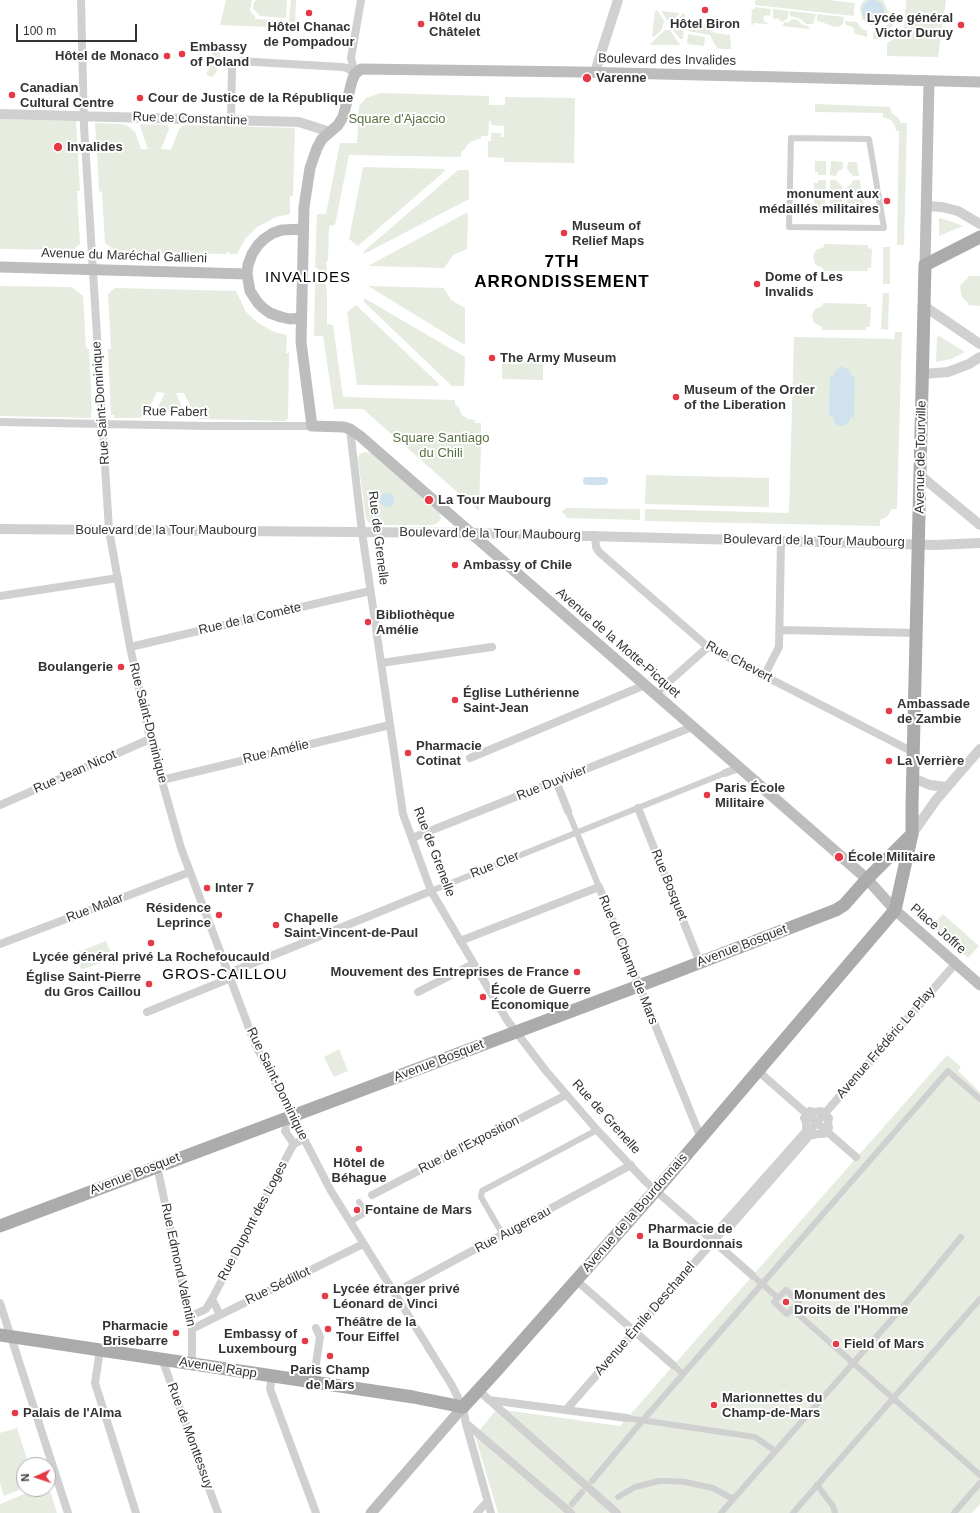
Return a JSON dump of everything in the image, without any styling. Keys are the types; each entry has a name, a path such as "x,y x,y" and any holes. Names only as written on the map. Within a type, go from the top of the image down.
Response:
{"main road":[{"name":"Boulevard des Invalides","path":"355,74 361,69 366,69 595,72 980,82"},
{"path":"312,426 301,342 303,229 306,189 310,168 317,148 322,139 340,122 343,117 355,74"},
{"name":"Avenue de Tourville","path":"895,910 912,834 930,81"},
{"path":"301,318 281,317 270,313 263,308 250,291 247,274 248,265 252,254 264,238 282,230 303,229"},
{"path":"925,265 980,237"},
{"name":"Avenue du Maréchal Gallieni","path":"0,267 247,274"},
{"name":"Rue Fabert","path":"312,426 339,426 350,429"},
{"name":"Avenue de la Motte-Picquet","path":"350,429 379,452 867,879"},
{"name":"Avenue Bosquet","path":"0,1226 700,963 836,910 844,905 867,879 912,834"},
{"name":"Place Joffre","path":"867,879 895,910 980,985"},
{"name":"Avenue de la Bourdonnais","path":"371,1513 478,1390 656,1191 895,910"},
{"name":"Avenue Rapp","path":"5,1335 192,1364 271,1383 314,1383 435,1401 463,1407"}],"street":[{"name":"Rue Saint-Dominique","path":"81,0 84,117 109,530 130,647 150,739 181,848 255,1044 331,1191 449,1381 463,1407 466,1424 491,1513"},
{"path":"355,74 351,58 361,0"},
{"path":"595,72 618,0"},
{"path":"231,120 232,68 234,62 236,61 342,67 347,68 355,74"},
{"name":"Rue de Constantine","path":"0,114 299,122 330,132"},
{"path":"791,138 869,139 884,228 789,227 791,138"},
{"path":"927,206 942,207 958,211 980,224"},
{"path":"924,306 980,344"},
{"path":"923,374 948,372 970,364 980,357"},
{"name":"Rue Fabert","path":"0,422 103,425 312,426"},
{"name":"Rue de Grenelle","path":"350,429 370,591 403,814 431,890 506,1020 566,1095 597,1130 656,1191 752,1275"},
{"path":"920,476 979,522"},
{"name":"Boulevard de la Tour Maubourg","path":"0,529 471,533 918,544 980,543"},
{"name":"Rue Chevert","path":"595,536 596,547 599,552 708,647 913,752"},
{"path":"764,676 780,647 781,540"},
{"path":"0,596 118,578"},
{"name":"Rue de la Comète","path":"130,647 370,591"},
{"path":"780,630 916,633"},
{"path":"381,663 492,647"},
{"path":"655,694 708,647"},
{"path":"470,758 645,685"},
{"name":"Rue Amélie","path":"162,780 390,725"},
{"name":"Rue Duvivier","path":"412,838 692,727"},
{"name":"Rue Jean Nicot","path":"0,805 150,739"},
{"path":"912,834 936,800 980,749"},
{"name":"Rue Cler","path":"147,1012 431,890 739,768"},
{"path":"913,778 930,785 947,787"},
{"name":"Rue du Champ de Mars","path":"556,781 701,1138"},
{"name":"Rue Bosquet","path":"638,808 700,963"},
{"name":"Rue Malar","path":"0,944 190,872"},
{"path":"460,941 599,887"},
{"name":"Avenue Frédéric Le Play","path":"817,1123 956,963"},
{"path":"418,992 473,964"},
{"path":"758,1071 865,1166"},
{"path":"592,1481 643,1420 948,1071 980,1099"},
{"name":"Rue de l'Exposition","path":"372,1195 566,1095"},
{"path":"807,1115 810,1110 815,1112 821,1111 825,1114 829,1118 829,1128 826,1131"},
{"name":"Avenue Émile Deschanel","path":"725,1229 722,1226 808,1129 806,1128 804,1118 807,1115"},
{"path":"293,1116 285,1131 294,1144 304,1138"},
{"name":"Avenue Émile Deschanel","path":"566,1410 817,1123"},
{"path":"503,1235 481,1197 482,1191 597,1130"},
{"name":"Avenue Émile Deschanel","path":"725,1229 727,1230 811,1134 812,1136 824,1134 826,1131"},
{"name":"Rue Dupont des Loges","path":"189,1317 206,1309 294,1144"},
{"name":"Rue Augereau","path":"394,1293 631,1165"},
{"name":"Rue Edmond Valentin","path":"157,1166 192,1329 192,1364"},
{"path":"350,1222 366,1213 359,1202"},
{"path":"722,1513 961,1236"},
{"name":"Rue Sédillot","path":"192,1329 364,1244"},
{"path":"752,1275 778,1298"},
{"path":"577,1281 683,1374"},
{"path":"786,1290 799,1302 787,1314 774,1302 778,1298 786,1290"},
{"path":"212,1299 220,1315"},
{"path":"792,1513 980,1299"},
{"path":"0,1303 6,1321 5,1335 68,1513"},
{"path":"792,1309 980,1475"},
{"path":"314,1383 320,1337 316,1328"},
{"path":"100,1350 95,1384 136,1513"},
{"name":"Rue de Monttessuy","path":"162,1360 218,1513"},
{"path":"271,1383 316,1513"},
{"path":"478,1390 617,1513"},
{"path":"489,1400 643,1420 755,1437 775,1452"},
{"path":"466,1424 571,1513"},
{"path":"618,1497 635,1487 671,1481 685,1482 714,1488 733,1499"},
{"path":"954,1513 980,1483"},
{"path":"817,1484 833,1506 835,1513"},
{"path":"572,1504 582,1492"},
{"path":"477,1513 488,1502"}],"green space":[{"path":"226,0 252,0 250,10 255,16 255,19 289,21 291,0 296,0 295,28 220,25"},
{"path":"257,0 287,0 286,18 259,16 259,14 253,9 254,2"},
{"path":"755,0 828,0 855,3 854,16 755,5"},
{"path":"865,0 882,0 888,12 885,19 881,23 871,25 862,19 860,9 861,4","holes":["873,1 879,3 884,8 879,20 872,22 866,19 863,13 864,6"]},
{"path":"906,0 946,0 938,57 887,56 887,43 897,37 904,28"},
{"path":"755,7 771,9 770,16 767,15 763,17 764,21 768,23 767,24 754,23 751,25 752,9"},
{"path":"773,9 789,11 788,18 783,22 778,18 773,18"},
{"path":"657,10 664,21 662,29 654,37 652,36 655,11"},
{"path":"661,11 679,14 672,21 670,18 667,20"},
{"path":"790,11 816,14 813,24 806,24 801,19 790,16"},
{"path":"684,13 683,39 680,39 673,30 674,21"},
{"path":"817,14 844,17 843,24 834,27 817,21"},
{"path":"892,17 897,18 892,27 886,33 879,36 878,39 873,39 874,31 884,28"},
{"path":"792,19 798,20 801,24 809,27 809,29 782,26 785,22 788,23"},
{"path":"845,21 857,22 861,28 867,31 867,37 855,34 853,27 846,25"},
{"path":"690,22 706,24 708,29 715,33 730,35 731,49 718,48 710,35 688,31"},
{"path":"665,30 670,30 680,45 650,44"},
{"path":"688,34 705,37 704,46 687,44"},
{"path":"213,41 216,42 222,61 214,76 211,77 206,74 215,60 209,46"},
{"name":"Square d'Ajaccio","path":"380,93 489,96 489,105 505,105 505,97 575,98 574,163 504,162 504,158 488,157 488,141 491,141 491,133 501,133 501,137 504,137 504,126 491,125 491,121 489,121 488,136 481,136 481,138 470,142 461,152 461,157 349,155 335,225 329,226 328,261 326,261 327,272 323,272 315,267 317,214 326,214 340,143 357,143 359,106 366,98"},
{"path":"815,104 890,107 891,112 901,123 907,123 904,245 897,245 899,131 896,131 891,120 883,117 883,113 815,112"},
{"path":"0,119 76,121 80,191 77,191 80,244 72,250 0,249"},
{"path":"95,123 123,124 128,126 135,132 141,149 148,149 140,126 141,124 168,125 169,129 161,149 171,150 179,129 184,125 295,128 293,196 290,196 290,214 276,217 257,227 245,239 237,254 229,254 229,252 226,254 117,252 105,243 102,192 99,191 97,149 102,148 101,140 96,140"},
{"path":"815,161 826,161 826,175 818,175 818,172 815,172"},
{"path":"831,161 843,162 843,169 838,171 836,176 830,175"},
{"path":"848,162 857,162 859,176 853,176 847,169"},
{"path":"363,167 444,169 445,171 358,246 349,239"},
{"path":"458,170 469,170 469,199 364,254 363,252"},
{"path":"818,180 826,180 826,194 814,194 814,183 818,183"},
{"path":"830,180 836,180 842,186 842,194 830,194"},
{"path":"853,180 860,180 862,195 847,195 847,187"},
{"path":"814,198 825,199 825,213 814,213"},
{"path":"830,199 842,199 842,213 830,213"},
{"path":"847,199 863,199 865,213 847,213"},
{"path":"466,213 468,214 467,249 453,255 444,268 368,266"},
{"path":"939,218 953,222 963,226 939,236"},
{"path":"824,244 868,245 868,248 872,249 871,268 868,268 867,271 823,271 823,268 815,264 813,256 816,250 824,247"},
{"path":"883,247 890,247 890,284 883,284"},
{"path":"968,276 980,276 980,306 968,305 962,297 960,288 961,284 968,278"},
{"name":"Square Santiago du Chili","path":"323,278 327,278 327,324 333,325 343,397 455,400 455,405 458,406 462,415 468,419 475,420 475,423 481,423 481,433 475,433 475,444 481,444 479,511 363,409 334,409 323,336 314,336 315,283"},
{"path":"0,286 72,287 83,296 86,348 89,349 92,411 91,418 0,416"},
{"path":"368,286 444,288 451,300 465,308 465,343 463,344"},
{"path":"115,288 236,291 246,312 258,323 274,332 287,335 286,353 289,353 288,419 285,421 197,418 184,393 176,393 184,412 156,411 165,393 157,392 149,408 140,418 114,418 114,415 111,415 108,349 111,349 108,294"},
{"path":"883,293 889,293 888,330 881,329"},
{"path":"364,298 465,357 464,386 452,386 364,302"},
{"path":"823,303 867,304 867,307 871,307 870,327 866,327 866,330 822,330 822,327 814,323 812,315 815,309 822,306"},
{"path":"356,305 439,384 438,386 357,385 347,312"},
{"path":"895,332 902,332 897,509 892,509 887,517 880,520 880,526 645,521 645,509 789,513 794,337 894,339"},
{"path":"939,336 965,352 951,359 936,362 937,338"},
{"path":"502,360 543,360 543,380 502,379"},
{"path":"364,452 372,453 439,512 441,518 439,522 433,525 374,525 369,523 366,519 358,460 359,455"},
{"path":"646,475 769,478 769,507 645,504"},
{"path":"565,508 640,509 640,520 567,518 564,513 562,513 562,510 565,510"},
{"path":"943,914 979,946 968,958 932,926"},
{"path":"106,941 113,958 81,970 75,953"},
{"path":"339,1049 348,1071 334,1077 324,1057"},
{"name":"Field of Mars","path":"947,1055 961,1067 958,1071 980,1092 980,1504 972,1513 498,1513 475,1436 497,1409 620,1426"},
{"path":"17,1428 26,1457 16,1457 16,1491 4,1496 0,1483 0,1433"},
{"path":"17,1497 52,1497 57,1513 0,1513 0,1504"}],"water":[{"path":"873,0 877,1 883,7 883,15 877,21 873,22 869,21 863,15 862,11 863,7 869,1"},
{"path":"840,367 848,369 852,376 855,377 854,417 851,417 848,424 841,426 835,424 833,417 829,416 830,376 833,376 836,370"},
{"path":"387,493 392,495 394,500 392,505 387,507 382,505 380,500 382,495"}],"waterway":[{"path":"587,481 604,481"}],"place":[{"name":"Hôtel Biron","path":"705,10"},
{"name":"Hôtel Chanac de Pompadour","path":"309,13"},
{"name":"Hôtel du Châtelet","path":"421,24"},
{"name":"Lycée général Victor Duruy","path":"961,25"},
{"name":"Embassy of Poland","path":"182,54"},
{"name":"Hôtel de Monaco","path":"167,56"},
{"name":"Varenne","path":"587,78"},
{"name":"Canadian Cultural Centre","path":"12,95"},
{"name":"Cour de Justice de la République","path":"140,98"},
{"name":"Invalides","path":"58,147"},
{"name":"monument aux médaillés militaires","path":"887,201"},
{"name":"Museum of Relief Maps","path":"564,233"},
{"name":"Dome of Les Invalids","path":"757,284"},
{"name":"The Army Museum","path":"492,358"},
{"name":"Museum of the Order of the Liberation","path":"676,397"},
{"name":"La Tour Maubourg","path":"429,500"},
{"name":"Ambassy of Chile","path":"455,565"},
{"name":"Bibliothèque Amélie","path":"368,622"},
{"name":"Boulangerie","path":"121,667"},
{"name":"Église Luthérienne Saint-Jean","path":"455,700"},
{"name":"Ambassade de Zambie","path":"889,711"},
{"name":"Pharmacie Cotinat","path":"408,753"},
{"name":"La Verrière","path":"889,761"},
{"name":"Paris École Militaire","path":"707,795"},
{"name":"École Militaire","path":"839,857"},
{"name":"Inter 7","path":"207,888"},
{"name":"Résidence Leprince","path":"219,915"},
{"name":"Chapelle Saint-Vincent-de-Paul","path":"276,925"},
{"name":"Lycée général privé La Rochefoucauld","path":"151,943"},
{"name":"Mouvement des Entreprises de France","path":"577,972"},
{"name":"Église Saint-Pierre du Gros Caillou","path":"149,984"},
{"name":"École de Guerre Économique","path":"483,997"},
{"name":"Hôtel de Béhague","path":"359,1149"},
{"name":"Fontaine de Mars","path":"357,1210"},
{"name":"Pharmacie de la Bourdonnais","path":"640,1236"},
{"name":"Lycée étranger privé Léonard de Vinci","path":"325,1296"},
{"name":"Monument des Droits de l'Homme","path":"786,1302"},
{"name":"Théâtre de la Tour Eiffel","path":"328,1329"},
{"name":"Pharmacie Brisebarre","path":"176,1333"},
{"name":"Embassy of Luxembourg","path":"305,1341"},
{"name":"Field of Mars","path":"836,1344"},
{"name":"Paris Champ de Mars","path":"330,1356"},
{"name":"Marionnettes du Champ-de-Mars","path":"714,1405"},
{"name":"Palais de l'Alma","path":"15,1413"}],"district":[{"name":"7TH ARRONDISSEMENT","path":"562,272"},
{"name":"INVALIDES","path":"308,278"},
{"name":"GROS-CAILLOU","path":"225,975"}]}
